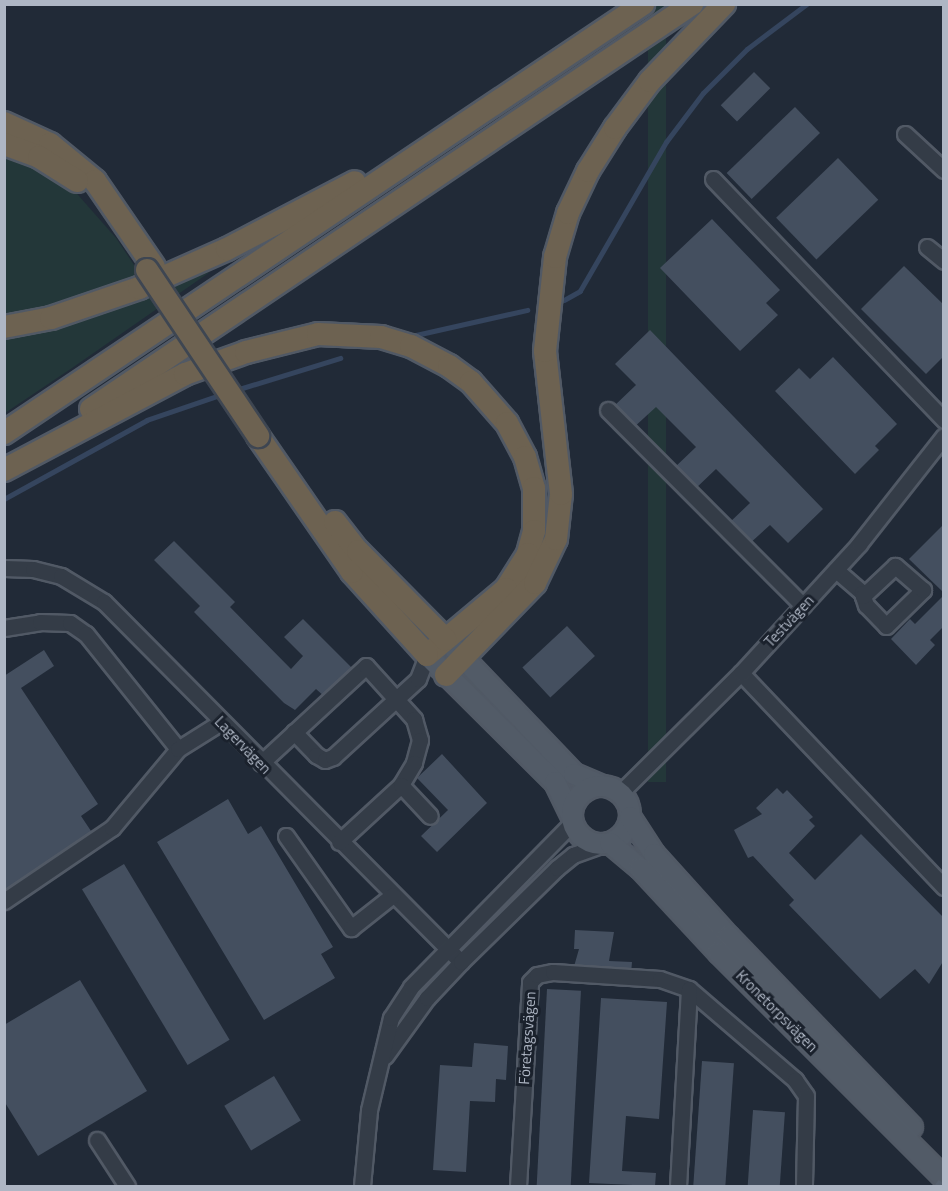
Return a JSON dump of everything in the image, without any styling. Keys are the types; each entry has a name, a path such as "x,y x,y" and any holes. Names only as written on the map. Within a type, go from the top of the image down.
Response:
{"highway":[{"path":"4,433 643,4"},
{"path":"4,468 294,276 692,4"},
{"path":"446,675 535,583 555,539 561,494 544,351 555,257 568,213 588,171 650,81 724,4"},
{"path":"4,123 50,144 95,181 150,268 262,433 352,572 427,655 515,578 534,531 534,488 518,442 494,407 460,374 411,346 381,337 335,332 273,344 185,374 4,468"},
{"path":"4,327 79,309 186,268 457,128"},
{"path":"4,144 48,162 86,189 150,268"},
{"path":"262,433 357,552 445,639"}],"main road":[{"path":"427,655 555,782 578,834 605,844 624,833 630,817 620,794 574,774 445,639"},
{"path":"571,819 580,794 602,786"},
{"name":"Kronetorpsvägen","path":"630,817 654,854 729,937 944,1160"},
{"name":"Kronetorpsvägen","path":"605,844 640,868 719,953 944,1178"}],"street":[{"path":"905,134 944,171"},
{"path":"713,178 944,420"},
{"path":"927,248 944,261"},
{"path":"608,410 802,606"},
{"name":"Testvägen","path":"620,794 741,673 836,570 944,436"},
{"name":"Lagervägen","path":"4,568 33,569 61,576 104,602 446,950 461,962"},
{"path":"836,570 863,596"},
{"path":"4,628 40,622 70,623 86,634 178,749"},
{"path":"294,732 325,760 418,679 427,655"},
{"path":"261,763 366,666 414,719 420,740 414,763 401,785 339,842"},
{"path":"741,673 944,887"},
{"path":"4,901 112,828 178,749 221,722"},
{"path":"401,785 430,816"},
{"path":"362,1186 369,1110 391,1018 411,987 571,819"},
{"path":"286,836 351,928 393,895"},
{"path":"378,1069 393,1041 461,962 557,868 579,852 605,844"},
{"name":"Företagsvägen","path":"518,1186 530,982 537,975 553,972 660,979 690,989 795,1080 806,1096 804,1186"},
{"path":"678,1186 690,989"},
{"path":"97,1140 127,1186"}],"green space":[{"path":"648,5 666,5 666,782 648,782"},
{"path":"4,151 64,179 116,238 144,280 82,301 5,318"},
{"path":"210,272 5,413 5,336 69,322"}],"building":[{"path":"754,72 770,88 737,121 721,105"},
{"path":"795,107 820,133 752,199 727,173"},
{"path":"838,158 878,200 816,259 776,218"},
{"path":"712,219 780,290 766,303 778,315 740,351 660,268"},
{"path":"904,266 944,305 944,356 926,374 861,309"},
{"path":"650,330 823,509 788,543 770,525 748,545 728,524 750,503 716,469 694,490 673,469 696,447 656,407 632,429 612,408 636,385 615,364"},
{"path":"833,357 897,424 875,446 879,450 855,474 775,391 799,368 810,379"},
{"path":"942,526 944,528 944,593 909,559"},
{"path":"174,541 235,602 230,607 291,669 303,656 284,637 303,619 353,669 325,697 316,689 295,710 284,703 194,612 200,606 154,560"},
{"path":"944,595 944,626 930,640 935,645 916,665 891,639 910,619 915,624"},
{"path":"567,626 595,656 550,698 522,668"},
{"path":"44,650 54,666 21,688 98,804 81,816 93,834 4,893 4,676"},
{"path":"442,754 487,803 437,852 421,836 448,810 417,778"},
{"path":"777,788 783,794 787,790 813,817 809,820 815,826 789,853 815,880 861,834 944,918 944,960 929,984 915,969 880,999 789,905 794,900 753,856 748,858 734,830 762,814 756,808"},
{"path":"228,799 248,834 261,826 333,947 321,954 335,978 264,1020 157,842"},
{"path":"124,864 230,1040 188,1065 82,889"},
{"path":"575,930 614,932 609,961 632,962 631,974 573,970 579,949 574,949"},
{"path":"80,980 147,1091 38,1156 4,1101 4,1025"},
{"path":"547,989 581,991 571,1186 537,1186"},
{"path":"601,998 667,1002 659,1119 626,1116 622,1171 656,1173 655,1186 589,1183"},
{"path":"474,1043 508,1046 506,1080 496,1079 495,1102 470,1101 466,1172 433,1170 440,1065 472,1067"},
{"path":"702,1061 734,1063 725,1186 693,1186"},
{"path":"274,1076 301,1121 251,1150 224,1106"},
{"path":"753,1110 785,1112 780,1186 748,1186"}],"waterway":[{"path":"564,300 580,291 666,142 703,93 747,49 807,4"},
{"path":"416,335 527,310"},
{"path":"236,390 340,358"},
{"path":"4,499 147,420 223,394"}],"railway":[{"path":"937,1186 944,1176"}]}
